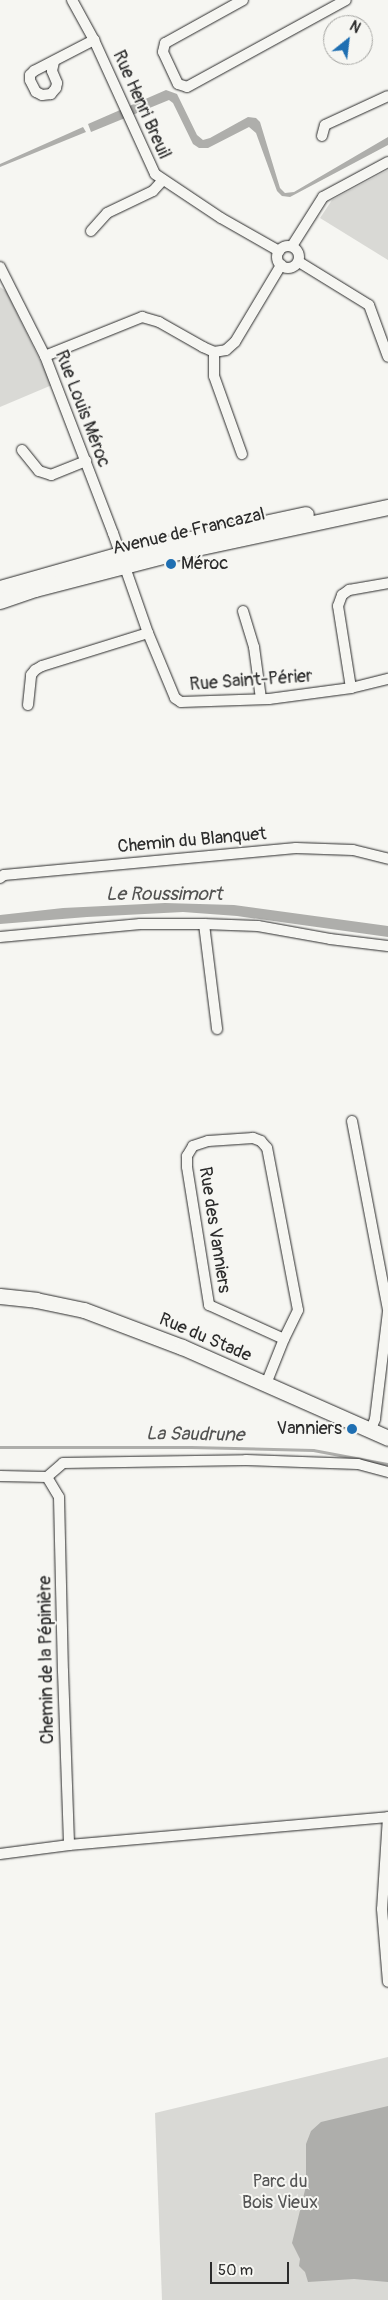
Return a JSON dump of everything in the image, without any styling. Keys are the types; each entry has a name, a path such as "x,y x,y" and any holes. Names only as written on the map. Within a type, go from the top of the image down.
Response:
{"main road":[{"name":"Avenue de Francazal","path":"0,601 122,560 223,530 388,498"},
{"name":"Avenue de Francazal","path":"0,588 122,560 188,550 388,507"},
{"name":"Rue du Stade","path":"0,1296 36,1300 84,1310 182,1347 388,1438"}],"street":[{"name":"Rue Henri Breuil","path":"72,0 94,40 155,174 280,250"},
{"path":"243,0 165,43 163,52 178,84 187,87 346,0"},
{"path":"54,62 94,40"},
{"path":"322,136 324,126 388,96"},
{"path":"292,246 323,197 388,162"},
{"path":"92,231 107,213 153,191 162,180"},
{"path":"286,246 292,246 298,252 298,262 294,267 288,268 281,265 277,257 280,250 286,246"},
{"path":"298,262 370,305 388,357"},
{"path":"45,356 142,317 159,322 214,352 226,350 235,342 281,265"},
{"name":"Rue Louis Méroc","path":"1,272 45,356 122,560"},
{"path":"214,352 214,376 242,454"},
{"path":"22,450 38,471 51,475 86,461"},
{"name":"Rue Saint-Périer","path":"122,560 148,633 175,698 181,702 262,699 351,688 388,680"},
{"path":"351,688 338,606 342,595 348,590 388,583"},
{"path":"243,612 254,647 262,699"},
{"path":"28,705 31,675 35,670 42,666 148,633"},
{"name":"Chemin du Blanquet","path":"0,878 4,875 296,848 353,850 388,859"},
{"path":"0,937 140,924 204,924 258,926 330,939 388,946"},
{"path":"204,924 217,1029"},
{"path":"352,1120 388,1310 376,1419 371,1429"},
{"name":"Rue des Vanniers","path":"266,1384 298,1310 268,1148 261,1141 252,1138 208,1141 193,1146 187,1156 187,1167 209,1305 284,1339"},
{"path":"0,1476 47,1476 63,1463 209,1461 358,1464 388,1472"},
{"name":"Chemin de la Pépinière","path":"47,1476 60,1497 63,1681 70,1845"},
{"path":"0,1854 70,1845 388,1817 382,1909 388,1982"}],"green space":[{"path":"388,170 388,260 320,218 332,200"},
{"path":"0,287 6,291 52,385 0,407"},
{"name":"Parc du Bois Vieux","path":"388,2057 388,2300 162,2300 155,2113"}],"shaded area":[{"path":"166,90 177,94 197,135 203,140 248,117 256,118 260,122 280,188 285,193 294,192 388,137 388,145 290,197 282,196 277,191 256,133 249,127 208,148 199,148 193,144 173,103 169,100 91,132 88,124"},
{"path":"83,127 86,132 0,167 0,164"},
{"path":"165,903 234,905 388,926 388,937 237,916 183,912 0,924 0,915 63,908"},
{"path":"388,2106 388,2282 354,2279 308,2282 305,2272 299,2266 300,2259 292,2243 306,2186 306,2144 311,2131 321,2122"}],"waterway":[{"name":"La Saudrune","path":"0,1447 191,1447 313,1450 388,1464"}],"place":[{"name":"Méroc","path":"171,564"},
{"name":"Vanniers","path":"352,1429"}],"water label":[{"name":"Le Roussimort","path":"164,895"}]}
